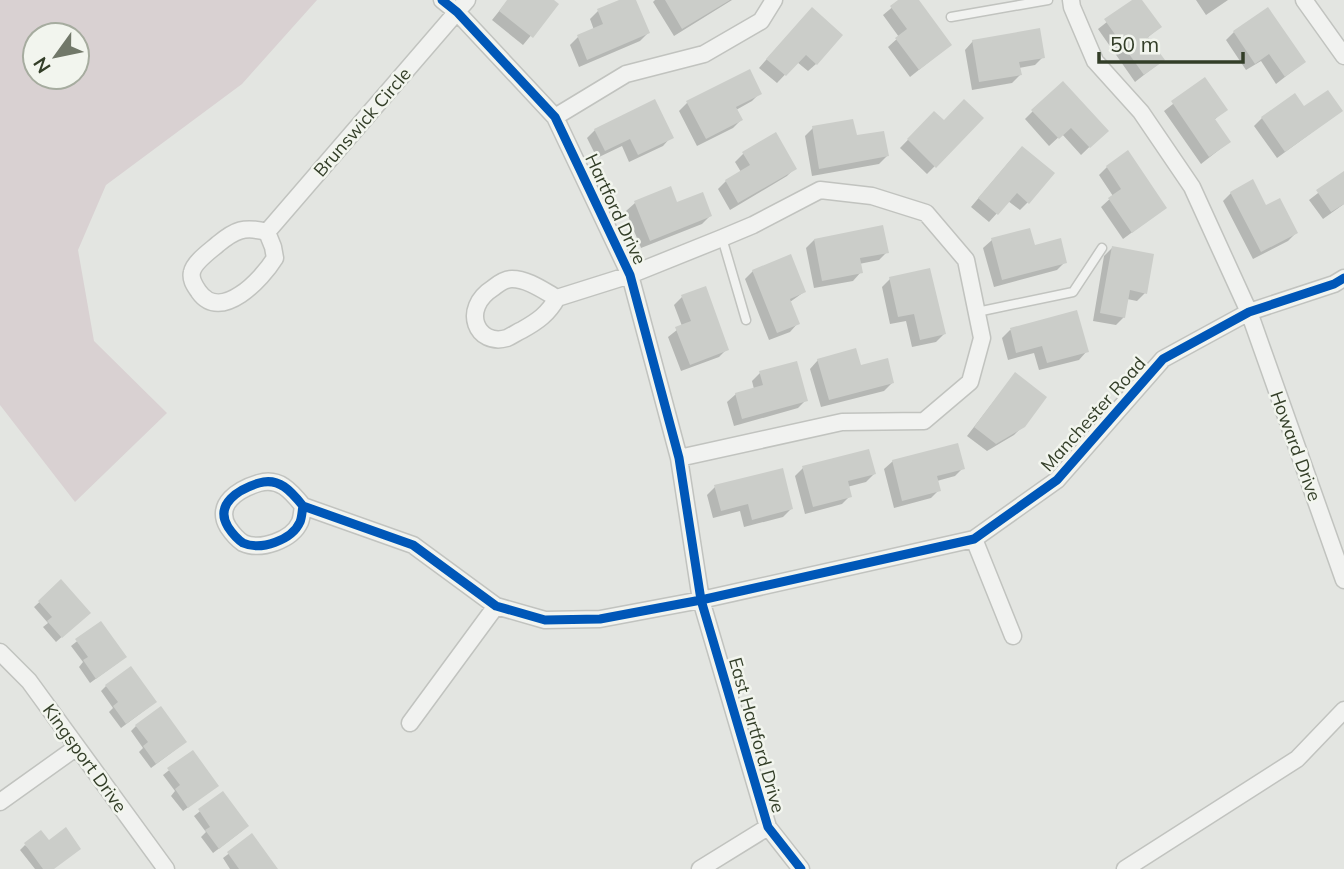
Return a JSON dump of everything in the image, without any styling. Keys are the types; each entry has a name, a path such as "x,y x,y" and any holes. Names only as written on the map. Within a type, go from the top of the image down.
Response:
{"street":[{"name":"Hartford Drive","path":"442,0 462,6 555,117 631,275 679,458 701,600"},
{"path":"555,117 626,74 704,54 761,21 774,0"},
{"name":"Howard Drive","path":"1071,0 1095,61 1141,112 1192,187 1249,312 1344,580"},
{"path":"1304,0 1344,56"},
{"name":"Brunswick Circle","path":"267,232 462,6"},
{"path":"557,298 525,281 510,279 485,292 478,300 474,310 475,323 494,339 507,338 543,317 557,298 631,275 753,225 820,190 872,196 926,213 966,260 982,338 970,382 924,421 842,422 679,458"},
{"path":"242,228 267,232 274,247 275,258 268,269 235,299 225,303 212,303 204,298 193,283 191,273 196,265 232,232 242,228"},
{"name":"Manchester Road","path":"496,606 545,620 600,619 701,600 974,539 1057,480 1163,359 1249,312 1334,284 1344,278"},
{"path":"303,506 300,522 291,534 261,545 244,543 233,535 225,522 224,508 232,497 246,487 265,481 279,482 292,492 303,506 413,545 496,606 410,723"},
{"path":"974,539 1013,636"},
{"name":"East Hartford Drive","path":"701,600 768,827 802,869"},
{"name":"Kingsport Drive","path":"0,652 29,681 166,869"},
{"path":"1125,869 1297,759 1344,710"},
{"path":"0,802 77,747"},
{"path":"700,869 768,827"}],"lane":[{"path":"951,17 1048,0"},
{"path":"722,237 746,320"},
{"path":"977,312 1073,292 1102,248"}],"shaded area":[{"path":"0,0 317,0 242,84 106,185 78,250 94,341 167,413 75,502 0,405"}],"building":[{"path":"507,0 554,0 559,4 533,38 499,11"},
{"path":"619,0 636,0 650,33 587,60 577,35 603,24 597,9"},
{"path":"665,0 730,0 682,29"},
{"path":"898,0 919,0 952,45 919,70 895,38 907,29 890,6"},
{"path":"1132,0 1142,0 1162,27 1148,37 1165,60 1144,75 1104,19"},
{"path":"812,7 843,35 817,65 806,55 786,76 766,59"},
{"path":"1268,7 1306,62 1285,77 1269,54 1255,64 1233,31"},
{"path":"1040,28 1045,58 1019,62 1022,75 979,82 972,40"},
{"path":"750,69 762,94 736,107 743,120 706,139 686,101"},
{"path":"1205,77 1228,110 1215,119 1231,142 1209,157 1171,101"},
{"path":"1063,81 1109,131 1090,148 1071,128 1059,139 1031,110"},
{"path":"1328,90 1343,111 1285,152 1261,117 1295,93 1304,106"},
{"path":"655,99 674,138 638,155 630,139 605,151 594,129"},
{"path":"964,99 984,118 936,168 907,139 934,111 944,120"},
{"path":"853,119 857,135 884,131 889,156 819,169 812,126"},
{"path":"776,132 797,169 738,203 725,180 750,165 742,152"},
{"path":"1022,146 1055,173 1029,204 1017,193 998,215 978,198"},
{"path":"1128,150 1167,208 1132,233 1108,198 1121,189 1106,166"},
{"path":"1344,171 1344,204 1331,212 1316,190"},
{"path":"1253,179 1266,205 1280,198 1298,233 1261,252 1230,192"},
{"path":"671,186 677,202 703,192 712,216 650,241 634,201"},
{"path":"883,225 889,253 860,258 863,273 822,281 814,239"},
{"path":"1030,228 1035,245 1061,238 1067,263 1002,280 991,238"},
{"path":"1112,246 1154,254 1147,294 1130,290 1125,318 1100,313"},
{"path":"791,254 806,292 790,299 800,324 777,333 752,270"},
{"path":"930,268 946,334 920,340 914,314 898,317 889,277"},
{"path":"706,286 729,350 690,365 675,327 691,321 681,295"},
{"path":"1077,310 1089,352 1047,363 1042,346 1016,353 1010,328"},
{"path":"856,348 861,365 888,358 894,383 829,400 817,359"},
{"path":"797,361 808,401 742,419 735,393 763,385 759,371"},
{"path":"1015,372 1047,397 1025,427 996,444 974,427"},
{"path":"958,443 965,469 937,476 941,491 902,501 892,460"},
{"path":"869,449 876,474 848,481 852,497 813,507 802,466"},
{"path":"783,468 793,509 752,520 748,504 721,511 714,485"},
{"path":"61,579 91,613 62,638 47,621 52,617 38,601"},
{"path":"101,621 127,657 96,679 83,660 88,657 75,639"},
{"path":"131,666 157,702 126,724 113,706 118,702 105,685"},
{"path":"161,706 187,742 156,764 143,746 148,742 135,725"},
{"path":"193,750 219,786 188,808 175,789 180,785 167,768"},
{"path":"223,791 249,826 219,849 205,830 210,827 198,809"},
{"path":"66,827 81,849 54,869 43,869 24,843 41,830 49,840"},
{"path":"252,833 278,869 239,869 227,852"}],"cycle path":[{"path":"442,0 457,12 555,117 630,275 679,458 701,600 768,827 801,869"},
{"path":"303,506 301,520 296,528 283,539 267,545 243,543 224,519 226,505 237,493 259,483 273,482 289,491 303,506 413,545 496,606 545,620 600,619 701,600 974,539 1057,480 1163,359 1249,312 1334,284 1344,278"}]}
